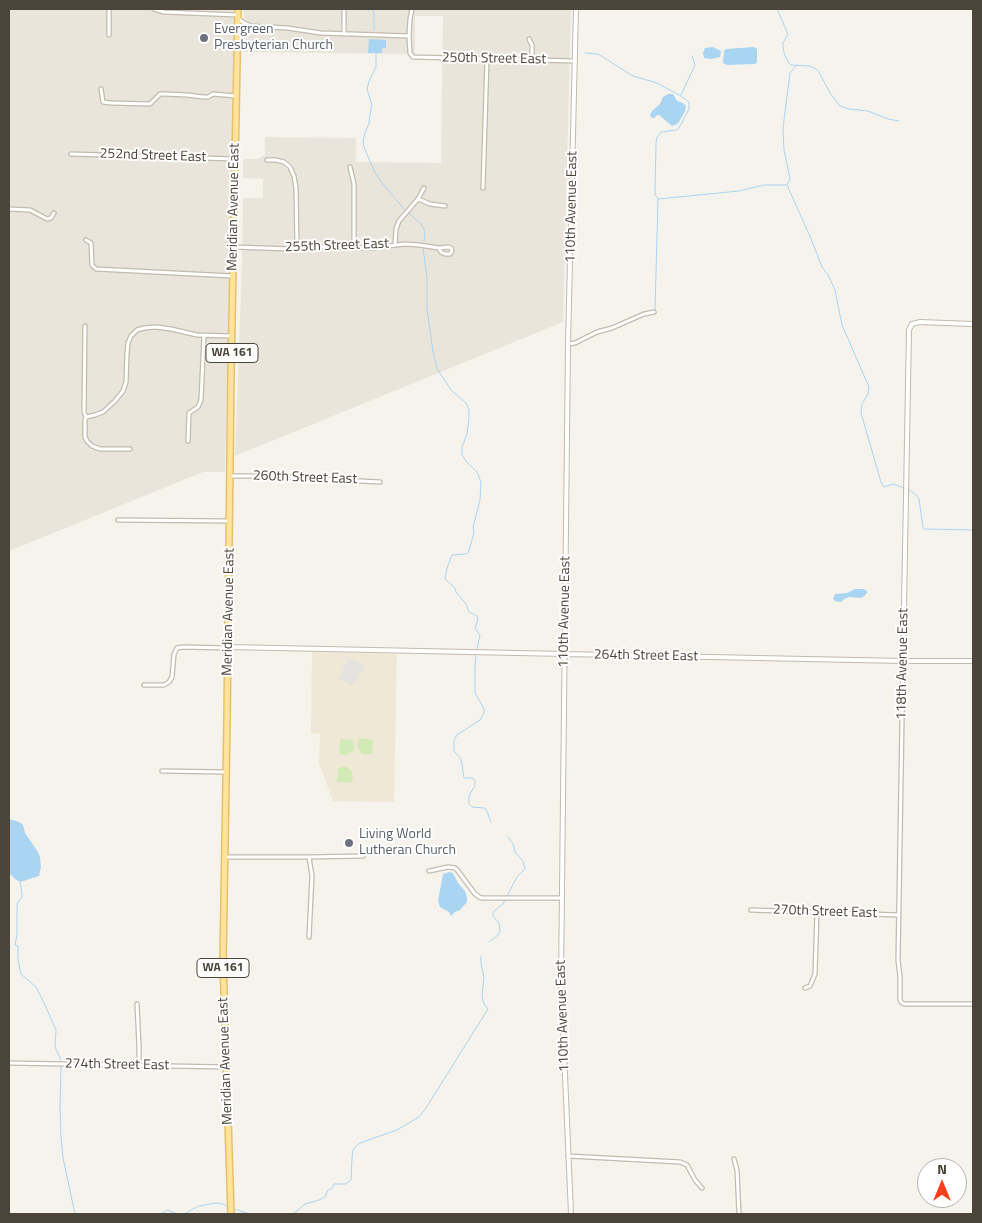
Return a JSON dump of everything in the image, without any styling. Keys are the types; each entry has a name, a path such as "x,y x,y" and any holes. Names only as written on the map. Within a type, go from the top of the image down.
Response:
{"main road":[{"name":"Meridian Avenue East","path":"231,1214 223,961 238,14"}],"street":[{"path":"109,9 109,35"},
{"path":"154,9 159,12 238,14 244,23 254,26 321,33 410,36 412,9"},
{"path":"344,9 344,34"},
{"name":"110th Avenue East","path":"571,1214 561,981 568,344 576,9"},
{"name":"250th Street East","path":"410,36 410,53 413,57 575,61"},
{"path":"529,39 532,45 532,60"},
{"path":"483,188 487,59"},
{"path":"101,89 102,101 104,103 150,104 160,94 187,95 203,98 213,94 236,96"},
{"name":"252nd Street East","path":"71,154 235,158"},
{"path":"267,160 284,162 290,167 294,176 297,220 296,247"},
{"path":"350,167 354,184 354,247"},
{"path":"396,244 396,229 399,221 418,199 424,188"},
{"path":"418,199 430,204 445,206"},
{"path":"9,209 27,210 47,219 52,218 54,213"},
{"path":"86,240 92,244 92,265 94,268 102,270 233,276"},
{"name":"255th Street East","path":"234,247 290,249 304,246 377,248 396,244 439,248"},
{"path":"568,344 644,314 654,312"},
{"name":"118th Avenue East","path":"973,324 920,322 914,323 908,333 898,960 900,999 904,1004 973,1004"},
{"path":"85,326 84,412 86,417 84,426 86,440 92,446 100,448 130,449"},
{"path":"86,417 103,412 123,391 126,382 128,343 134,332 144,328 156,327 204,336 232,336"},
{"path":"188,441 189,413 198,407 201,400 204,336"},
{"name":"260th Street East","path":"230,476 380,482"},
{"path":"118,520 230,521"},
{"path":"144,685 167,684 172,677 175,650 179,647 228,648"},
{"name":"264th Street East","path":"228,648 973,661"},
{"path":"162,771 226,772"},
{"path":"225,857 363,856"},
{"path":"309,857 312,876 309,936"},
{"path":"429,871 448,867 454,868 475,894 481,898 562,898"},
{"name":"270th Street East","path":"751,910 899,915"},
{"path":"805,988 810,986 815,974 817,912"},
{"path":"137,1004 139,1065"},
{"name":"274th Street East","path":"9,1063 226,1067"},
{"path":"568,1156 680,1162 687,1165 702,1188"},
{"path":"734,1159 738,1180 739,1214"}],"shaded area":[{"path":"9,9 236,9 225,472 203,472 9,551"},
{"path":"244,9 571,9 563,322 235,456 243,198 263,198 263,179 243,178 243,159 258,159 265,155 265,137 356,138 356,162 441,163 443,16 415,16 415,54 243,52"},
{"path":"312,652 397,654 394,802 333,801 319,763 320,734 311,733"},
{"path":"349,658 365,666 352,686 338,679"}],"green space":[{"path":"359,738 373,740 372,754 360,752 357,745"},
{"path":"340,739 353,740 354,749 349,754 343,755 339,753"},
{"path":"347,767 352,772 353,779 351,783 337,782 338,768"}],"water":[{"path":"369,39 386,40 386,48 382,48 382,53 368,53"},
{"path":"713,47 721,51 720,57 704,58 705,48"},
{"path":"754,47 757,49 757,62 755,64 727,65 723,63 724,51 726,49"},
{"path":"673,94 677,101 686,106 679,122 672,126 659,115 652,118 650,115 660,104 663,97"},
{"path":"855,589 864,589 867,593 862,598 850,597 841,602 833,599 835,594 847,593"},
{"path":"9,819 23,825 25,833 38,852 41,867 39,876 20,882 10,874"},
{"path":"453,873 465,891 467,898 467,902 460,910 451,916 449,912 440,907 438,901 443,874"}],"waterway":[{"path":"373,9 374,30"},
{"path":"777,9 788,34 783,47 784,53 791,65 810,66 816,69 840,106 868,111 899,121"},
{"path":"376,53 376,67 367,89 372,105 363,141 364,147 375,173 404,209"},
{"path":"585,53 598,54 633,76 657,83 689,102 689,109 679,128 661,132 657,137 655,195 658,199"},
{"path":"681,95 695,65 692,56"},
{"path":"797,65 790,73 783,128 784,150 790,179 787,185 822,267 835,290 842,325 869,387 868,394 862,404 861,413 881,482 884,487 893,484 904,488"},
{"path":"655,310 658,199 739,191 764,185 786,185"},
{"path":"409,213 424,229 424,241"},
{"path":"423,248 427,277 427,309 437,369 452,391 466,403 469,410 467,434 462,447 462,455 477,472 481,482 480,500 473,527 474,533 468,553 452,555 445,579 455,588 469,612 477,616 475,628 480,635 477,649"},
{"path":"908,489 919,499 924,529 973,530"},
{"path":"476,655 475,693 484,709 484,713 480,720 457,735 454,740 454,751 461,759 464,778 473,778 475,781 469,796 469,804 472,807 486,809 491,822"},
{"path":"507,896 517,877 525,869 523,861 515,852 513,844 508,837"},
{"path":"20,882 22,897 17,906 15,945 18,946 21,974 36,987 45,1005 56,1030 55,1047 61,1060"},
{"path":"489,942 500,931 499,923 493,916 493,913 505,900"},
{"path":"293,1214 305,1204 325,1197 328,1190 334,1184 346,1184 351,1180 353,1150 356,1146 397,1130 419,1117 426,1108 488,1009 484,1004 482,996 484,978 481,956"},
{"path":"61,1066 61,1137 63,1158 75,1214"},
{"path":"160,1214 168,1210 177,1214 184,1214 199,1206 216,1203 228,1207"},
{"path":"234,1209 250,1214"}],"place":[{"name":"Evergreen Presbyterian Church","path":"204,38"},
{"name":"Living World Lutheran Church","path":"349,843"}]}
